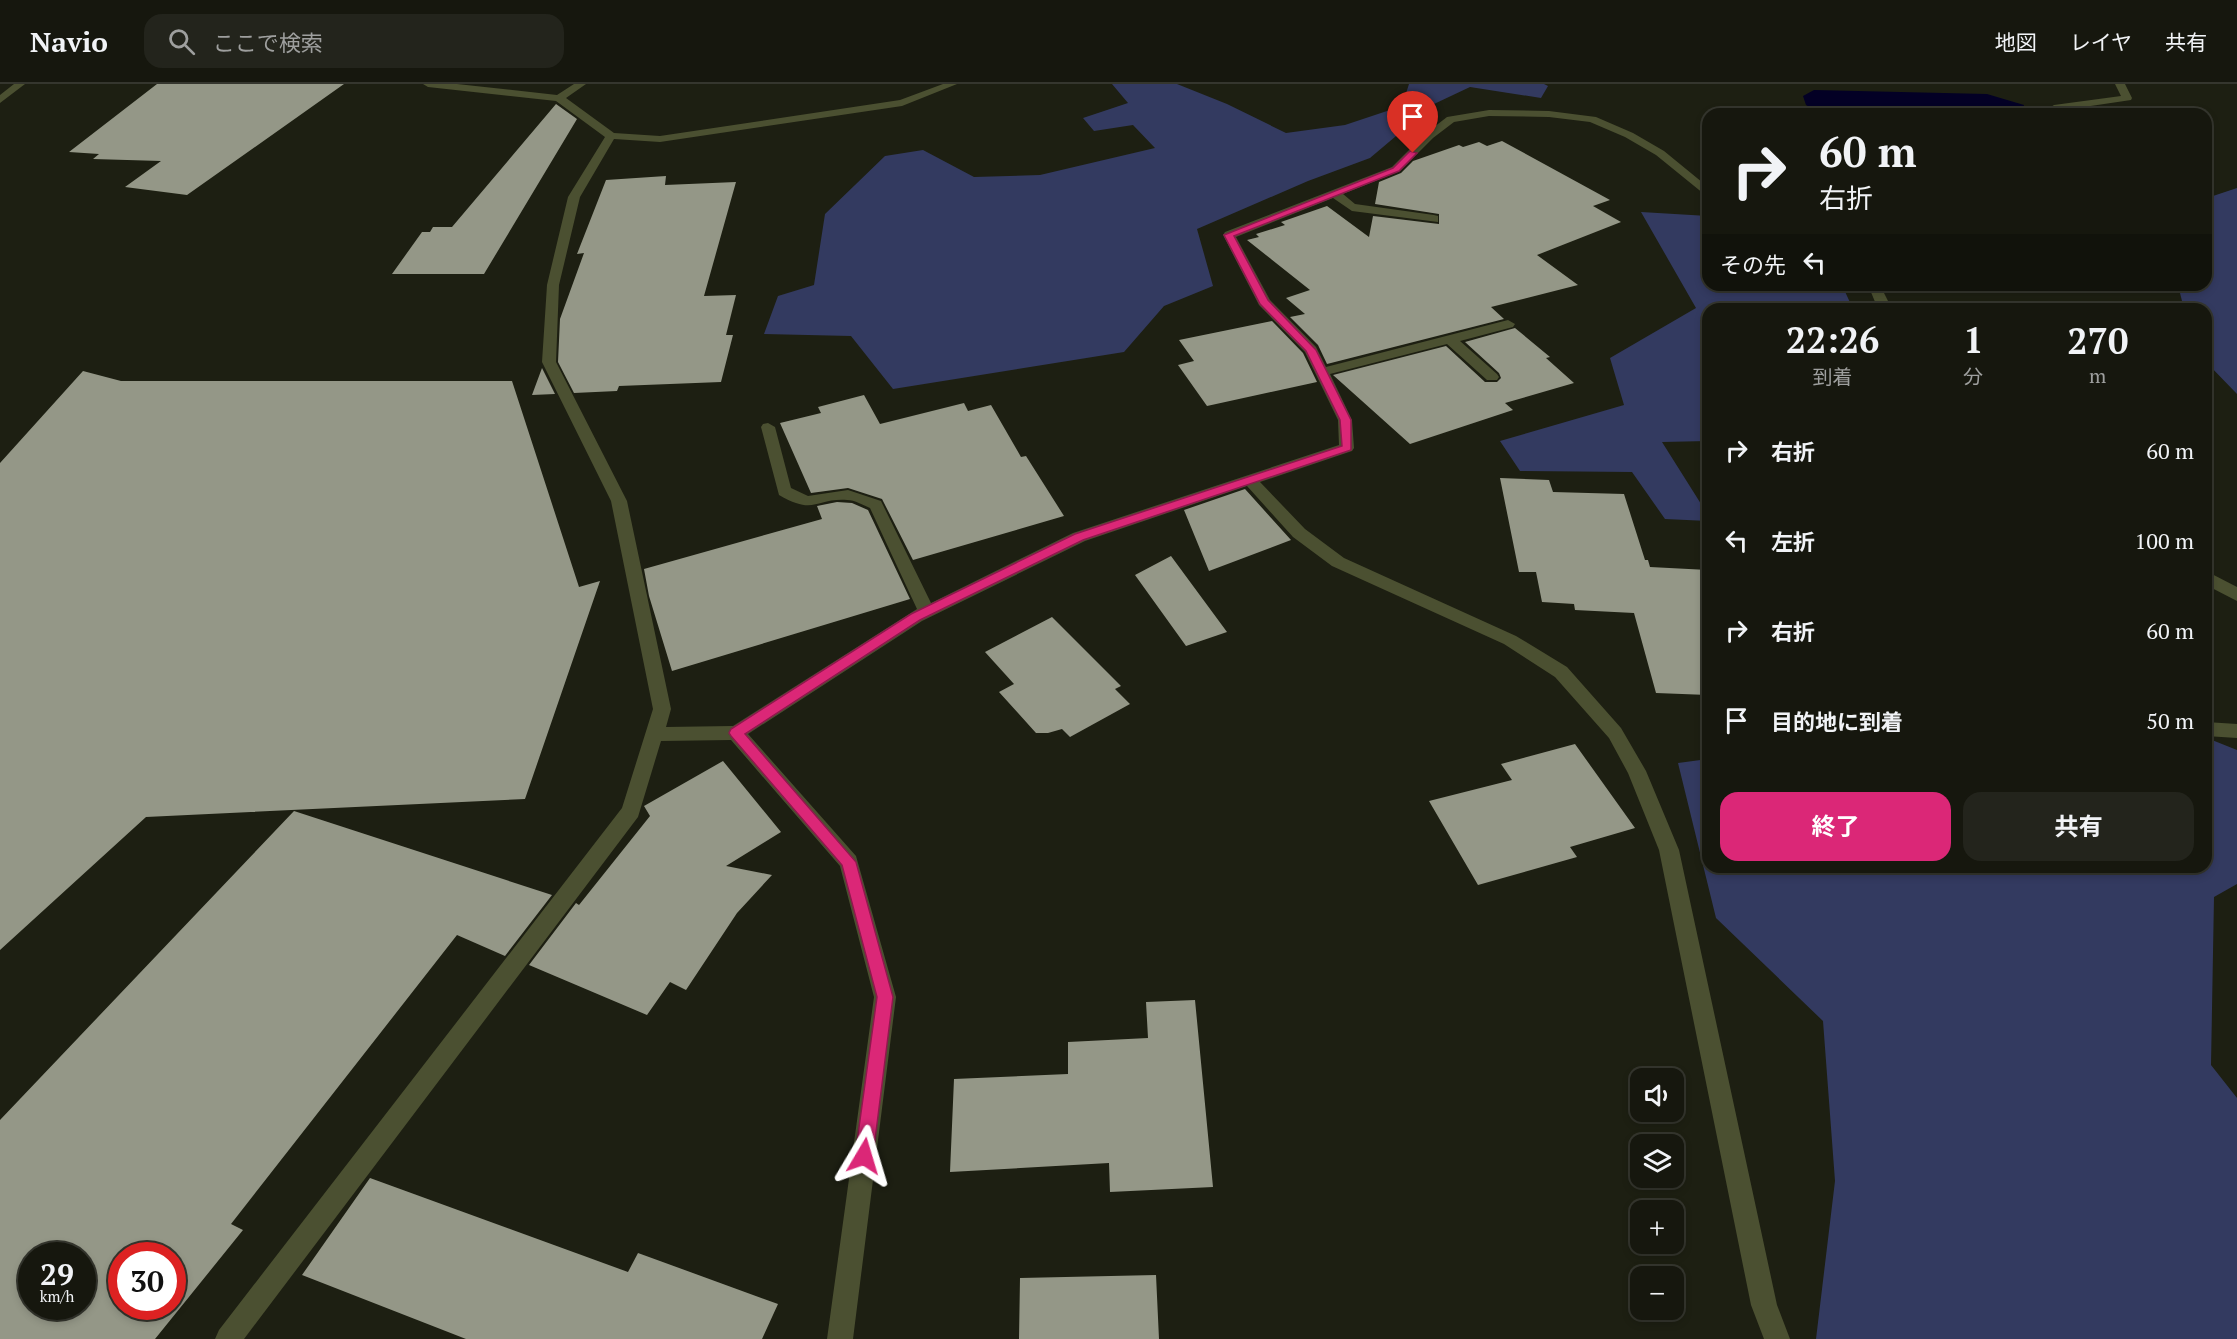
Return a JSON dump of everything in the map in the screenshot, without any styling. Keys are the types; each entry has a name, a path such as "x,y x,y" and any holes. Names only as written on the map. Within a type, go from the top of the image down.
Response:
{"street":[{"path":"0,100 20,84"},
{"path":"428,84 559,98 611,136 660,139 902,103 952,84"},
{"path":"559,98 581,84"},
{"path":"2054,108 2127,98 2120,84"},
{"path":"655,734 736,733 927,612 1079,537 1347,448 1345,420 1311,350 1264,302 1229,235 1396,169 1429,136 1451,119 1489,113 1549,114 1592,119 1629,135 1660,153 1702,187"},
{"path":"228,1339 632,811 662,709 619,501 549,362 553,285 574,197 611,136"},
{"path":"1335,194 1352,207 1434,219"},
{"path":"1322,372 1508,324"},
{"path":"1450,339 1492,377"},
{"path":"768,427 784,491 800,501 815,502 846,495 864,499 876,505 927,612"},
{"path":"1250,480 1299,533 1338,562 1510,640 1561,672 1615,733 1637,771 1669,850 1764,1305 1777,1339"},
{"path":"2212,580 2237,595"},
{"path":"2212,729 2237,731"},
{"path":"736,733 849,862 885,997 840,1339"}],"shaded area":[{"path":"1112,84 1177,84 1227,104 1286,133 1345,125 1402,106 1409,84 1544,84 1548,86 1541,98 1470,87 1434,104 1370,158 1308,181 1197,229 1213,286 1164,306 1124,352 893,389 851,336 764,334 778,296 814,285 825,214 885,156 923,150 974,177 1040,175 1155,148 1133,125 1094,131 1083,118 1128,103"},
{"path":"1814,90 1987,94 2024,105 2023,108 1811,108 1806,105 1803,96"},
{"path":"2237,188 2237,394 2212,368 2212,303 2182,303 2180,291 2212,291 2212,196"},
{"path":"1641,212 1702,216 1702,291 1845,291 1850,303 1702,303 1702,441 1662,442 1702,505 1702,521 1665,519 1632,472 1520,471 1500,441 1624,405 1610,358 1696,308"},
{"path":"2212,740 2237,750 2237,884 2214,897 2211,1065 2237,1098 2237,1339 1816,1339 1835,1181 1823,1021 1716,918 1705,873 2212,873"},
{"path":"1702,760 1702,861 1678,763"}],"building":[{"path":"157,84 344,84 187,195 125,187 161,161 93,159 99,154 69,152"},
{"path":"556,104 577,119 484,274 392,274 422,232 430,232 433,227 452,227"},
{"path":"1502,141 1610,200 1593,206 1621,222 1537,255 1578,285 1491,307 1504,319 1327,364 1318,345 1290,317 1305,314 1286,298 1310,290 1247,240 1259,237 1256,234 1285,225 1281,222 1327,206 1369,237 1373,216 1439,224 1439,214 1375,204 1379,182 1401,173 1413,161 1459,145 1463,147 1479,142 1487,146"},
{"path":"666,176 665,185 736,182 704,296 736,295 726,335 733,335 721,382 619,386 617,391 574,393 558,362 560,319 584,253 577,254 606,180"},
{"path":"1272,321 1303,353 1317,382 1207,406 1178,365 1194,361 1179,340"},
{"path":"1515,328 1550,357 1546,358 1574,383 1505,403 1513,410 1410,444 1333,375 1446,346 1485,382 1497,382 1501,378 1499,373 1465,342"},
{"path":"542,368 555,394 532,395"},
{"path":"83,371 121,381 512,381 579,587 600,581 525,799 146,817 0,950 0,463"},
{"path":"864,395 880,424 964,403 968,411 991,405 1021,457 1026,456 1064,516 913,560 882,499 848,488 811,493 780,423 821,413 818,407"},
{"path":"1500,478 1549,480 1553,492 1624,494 1645,560 1648,560 1650,567 1702,570 1702,695 1656,693 1634,613 1575,610 1574,604 1542,602 1536,572 1519,572"},
{"path":"1245,489 1291,540 1209,571 1184,510"},
{"path":"837,502 852,503 868,510 910,599 672,671 649,596 644,569 822,519 817,506"},
{"path":"1171,556 1227,632 1186,646 1135,575"},
{"path":"1052,617 1121,686 1115,689 1130,704 1070,737 1062,729 1048,733 1036,733 999,692 1014,684 985,652"},
{"path":"1575,744 1635,828 1570,847 1577,857 1478,885 1429,801 1512,780 1501,764"},
{"path":"723,761 781,832 726,866 772,875 737,913 686,990 670,982 647,1015 529,965 576,903 579,905 650,816 644,806"},
{"path":"294,811 552,895 505,956 457,935 231,1224 243,1230 186,1301 186,1242 108,1242 108,1320 170,1320 155,1339 0,1339 0,1120"},
{"path":"1195,1000 1213,1187 1110,1192 1109,1163 950,1172 954,1079 1068,1074 1068,1042 1148,1038 1146,1002"},
{"path":"370,1178 628,1272 638,1253 778,1304 762,1339 466,1339 302,1275"},
{"path":"1156,1275 1159,1339 1019,1339 1020,1278"}],"route":[{"path":"864,1156 885,997 849,862 736,733 916,617 1079,537 1347,448 1345,420 1311,350 1264,302 1229,235 1396,169 1413,153"}]}
